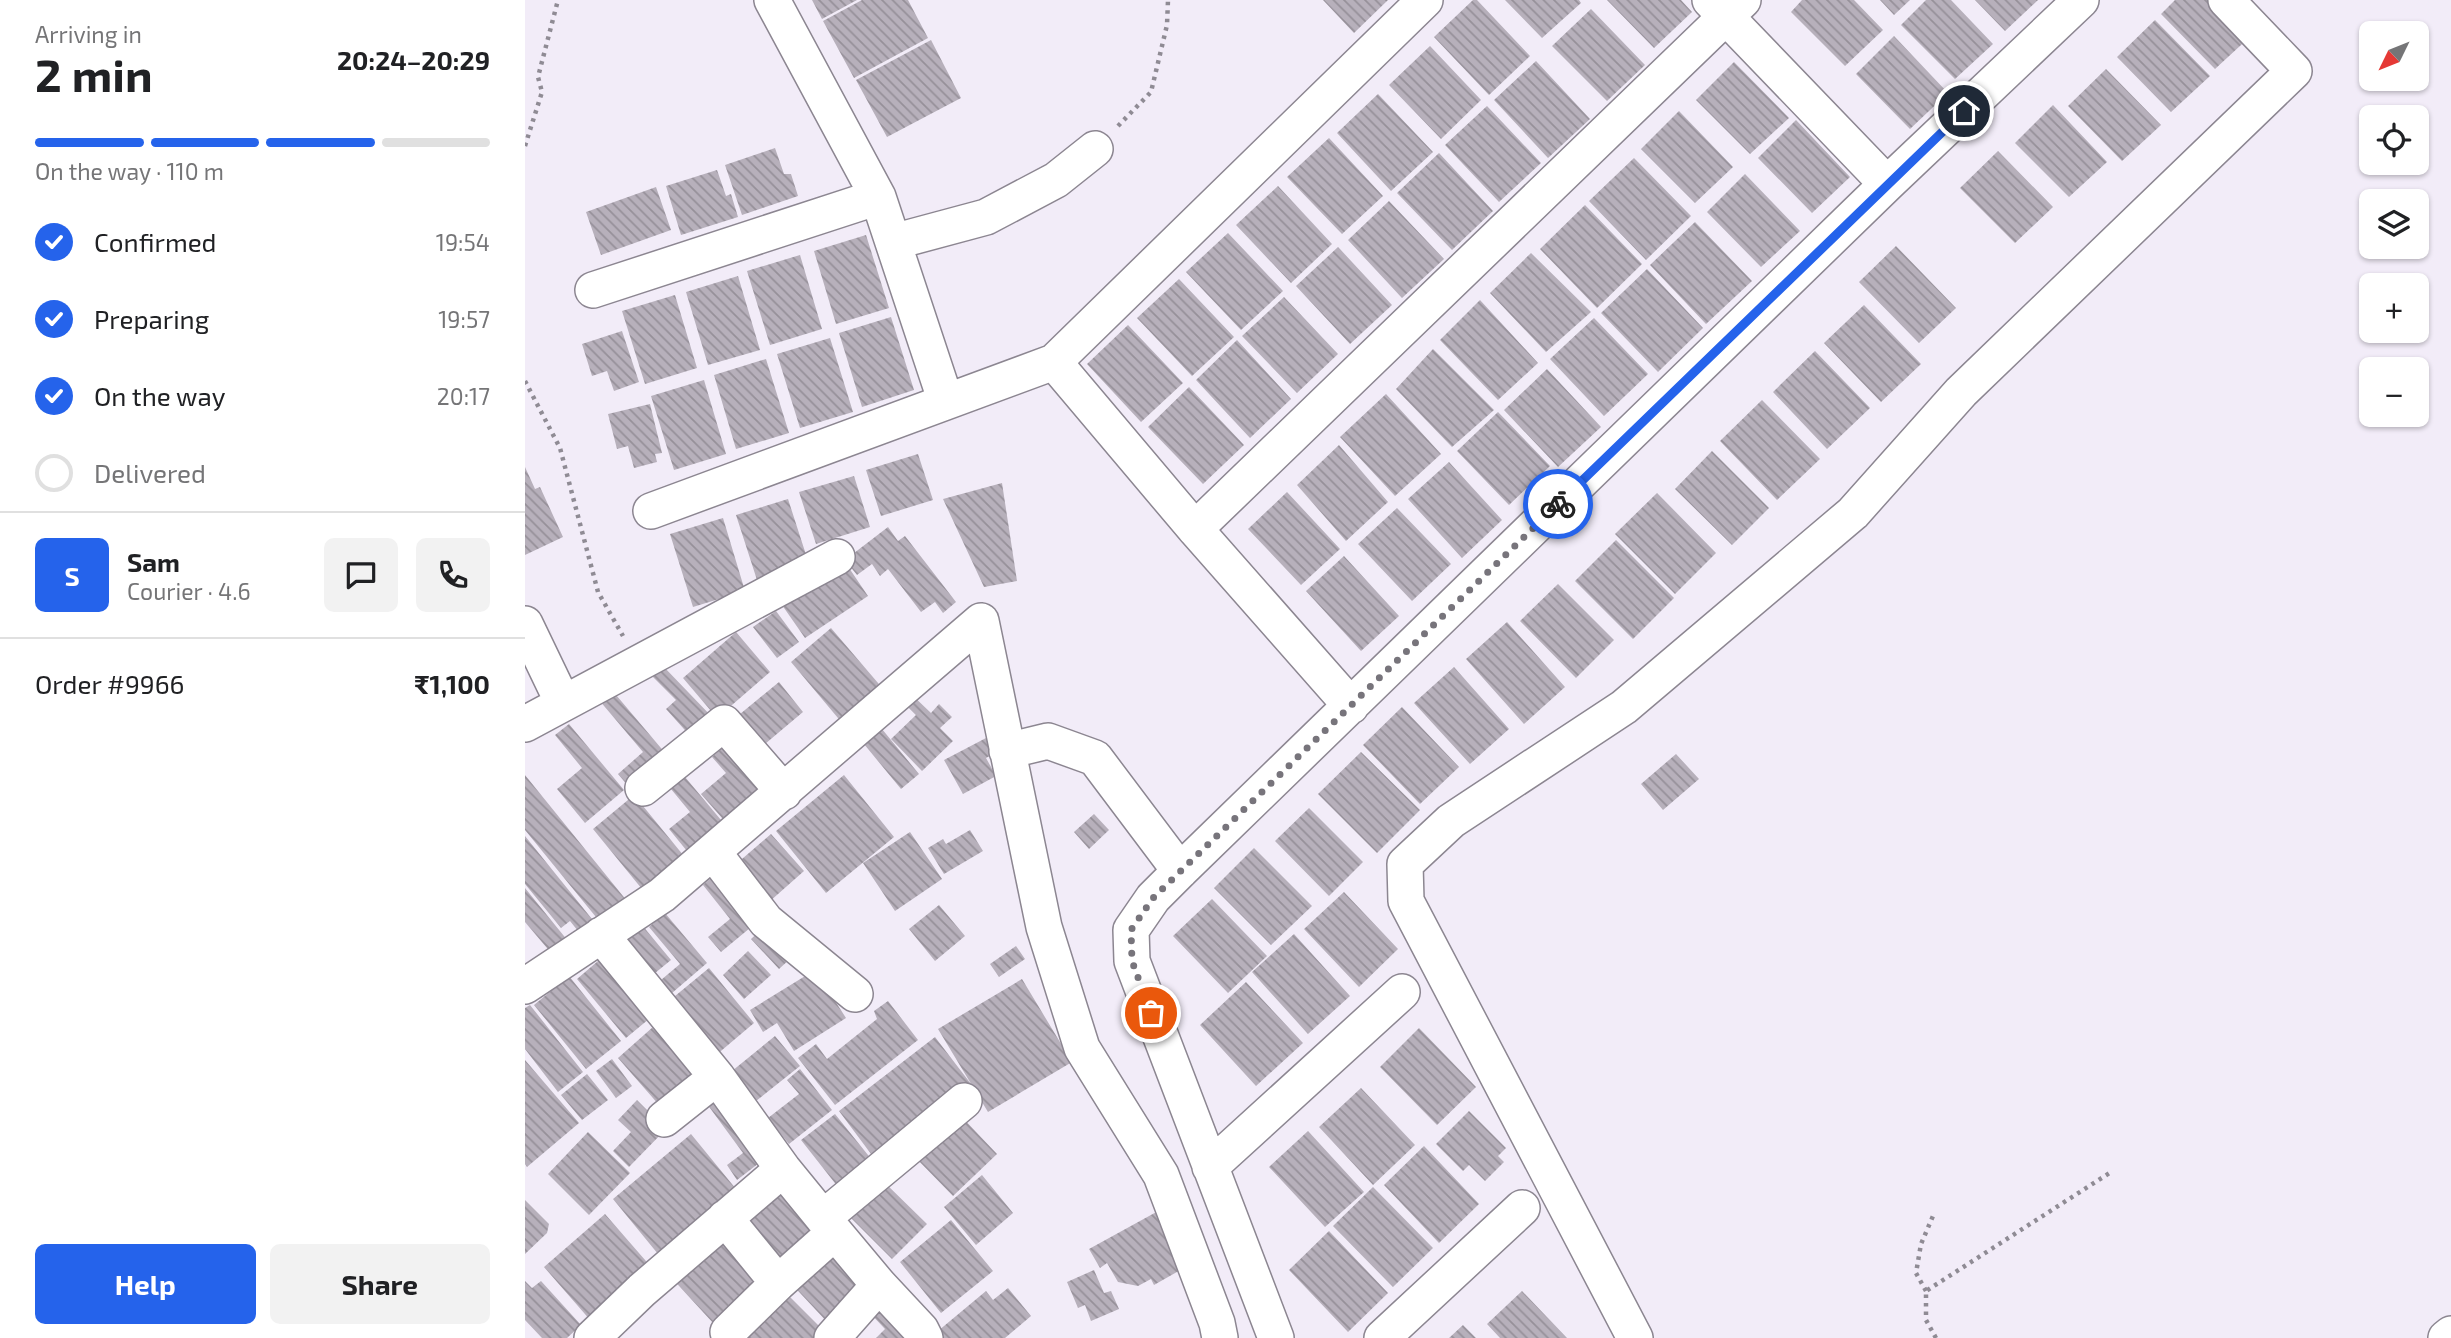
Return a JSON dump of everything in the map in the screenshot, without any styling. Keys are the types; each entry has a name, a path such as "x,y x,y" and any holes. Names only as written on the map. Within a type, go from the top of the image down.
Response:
{"street":[{"path":"772,0 878,197 946,402"},
{"path":"651,511 1054,362 1425,0"},
{"path":"1276,1338 1132,961 1131,930 1153,898 1887,184 2081,0"},
{"path":"1635,1338 1406,901 1405,864 1451,821 1624,707 1853,513 1961,392 2294,71 2226,0"},
{"path":"1195,529 1726,5 1887,184"},
{"path":"893,242 986,217 1056,180 1095,149"},
{"path":"593,290 878,197"},
{"path":"1054,362 1350,706"},
{"path":"525,724 837,557"},
{"path":"525,986 662,895 981,621 1044,927 1082,1048 1161,1175 1217,1323 1220,1338"},
{"path":"525,624 563,703"},
{"path":"643,788 725,723 784,792"},
{"path":"1007,751 1048,741 1095,758 1180,872"},
{"path":"713,852 766,921 855,994"},
{"path":"601,934 717,1077 783,1169 925,1338"},
{"path":"1210,1167 1402,992"},
{"path":"664,1119 717,1077"},
{"path":"728,1332 778,1283 829,1225 964,1101"},
{"path":"592,1338 642,1290 783,1169"},
{"path":"1382,1338 1522,1208"},
{"path":"725,1218 778,1283"},
{"path":"832,1338 879,1285"},
{"path":"2446,1338 2451,1334"}],"path":[{"path":"525,146 542,92 538,77 558,0"},
{"path":"1095,149 1151,92 1167,25 1168,0"},
{"path":"525,381 560,448 598,592 639,664"},
{"path":"1926,1291 2111,1171"},
{"path":"1933,1216 1921,1244 1916,1273 1926,1291 1926,1320 1936,1338"}],"building":[{"path":"812,0 857,0 822,19"},
{"path":"862,0 908,0 928,38 854,78 823,21"},
{"path":"1323,0 1388,0 1354,33"},
{"path":"1473,0 1477,0 1530,56 1489,95 1434,37"},
{"path":"1505,0 1579,0 1581,3 1542,38"},
{"path":"1607,0 1681,0 1692,12 1654,48"},
{"path":"1802,0 1854,0 1883,30 1845,66 1791,12"},
{"path":"1880,0 1910,0 1894,15"},
{"path":"1926,0 1951,0 1993,44 1955,79 1901,25"},
{"path":"1975,0 2038,0 2005,31"},
{"path":"2175,0 2221,0 2253,34 2215,69 2161,14"},
{"path":"1591,9 1645,65 1607,101 1552,46"},
{"path":"2155,20 2210,76 2171,112 2117,57"},
{"path":"1894,36 1948,93 1910,129 1856,74"},
{"path":"931,40 961,98 887,137 856,80"},
{"path":"1430,46 1481,100 1441,139 1389,85"},
{"path":"1536,61 1590,119 1548,158 1494,100"},
{"path":"1734,62 1789,118 1750,154 1696,100"},
{"path":"2106,69 2161,125 2122,161 2068,106"},
{"path":"1378,94 1433,152 1391,191 1337,133"},
{"path":"2053,105 2107,162 2069,197 2015,143"},
{"path":"1487,106 1541,163 1499,202 1445,145"},
{"path":"1679,111 1733,167 1695,203 1641,149"},
{"path":"1796,120 1850,177 1812,213 1758,158"},
{"path":"1329,138 1383,196 1342,234 1287,177"},
{"path":"775,148 784,174 791,174 798,196 742,215 725,165"},
{"path":"1998,151 2053,207 2015,243 1960,188"},
{"path":"1439,153 1493,211 1452,250 1397,193"},
{"path":"1634,158 1691,216 1646,260 1589,201"},
{"path":"717,170 726,196 731,194 738,217 681,235 666,186"},
{"path":"1745,174 1800,231 1761,267 1707,212"},
{"path":"1278,186 1332,244 1291,283 1236,225"},
{"path":"656,187 671,230 601,255 586,212"},
{"path":"1389,201 1444,259 1402,298 1348,240"},
{"path":"1585,205 1642,264 1597,308 1540,249"},
{"path":"1695,222 1752,281 1706,324 1650,265"},
{"path":"1228,233 1283,291 1241,330 1186,272"},
{"path":"866,235 889,308 836,324 814,251"},
{"path":"1896,246 1956,308 1919,343 1859,282"},
{"path":"1338,247 1392,305 1350,344 1296,286"},
{"path":"1531,253 1591,312 1546,352 1490,293"},
{"path":"800,255 822,329 770,345 747,271"},
{"path":"1647,269 1703,328 1658,372 1601,313"},
{"path":"738,276 760,350 708,365 686,292"},
{"path":"1179,279 1234,337 1192,376 1137,318"},
{"path":"675,295 697,368 645,384 622,311"},
{"path":"1284,297 1338,354 1297,393 1242,336"},
{"path":"1480,300 1538,363 1498,400 1440,340"},
{"path":"1864,305 1921,364 1881,402 1824,343"},
{"path":"891,317 914,390 862,407 839,333"},
{"path":"1594,318 1648,374 1604,416 1550,359"},
{"path":"1128,325 1183,383 1141,422 1087,364"},
{"path":"622,331 639,382 614,391 607,371 592,376 582,344"},
{"path":"830,338 853,412 800,428 777,354"},
{"path":"1237,340 1291,399 1250,438 1196,380"},
{"path":"1433,349 1494,410 1452,447 1396,389"},
{"path":"1815,351 1870,408 1827,449 1773,392"},
{"path":"766,359 789,433 736,449 714,375"},
{"path":"1547,369 1601,427 1558,467 1504,410"},
{"path":"704,380 726,454 674,470 651,396"},
{"path":"1189,387 1244,445 1203,484 1148,427"},
{"path":"1386,394 1441,454 1395,496 1340,437"},
{"path":"1762,400 1820,459 1777,500 1720,441"},
{"path":"650,404 662,453 655,454 657,462 634,468 628,446 617,449 608,414"},
{"path":"1498,412 1550,466 1509,505 1457,451"},
{"path":"1339,445 1388,502 1346,541 1297,485"},
{"path":"1712,451 1769,508 1732,545 1675,489"},
{"path":"918,454 933,500 881,516 866,470"},
{"path":"1449,462 1502,520 1462,558 1408,499"},
{"path":"525,467 535,489 540,487 563,537 525,555"},
{"path":"854,476 870,527 816,544 799,492"},
{"path":"1002,483 1017,581 984,587 943,499"},
{"path":"1287,492 1340,549 1301,585 1248,529"},
{"path":"1657,493 1716,553 1675,594 1615,534"},
{"path":"788,499 809,564 757,580 736,515"},
{"path":"1397,508 1451,564 1412,601 1358,544"},
{"path":"723,518 745,591 693,607 670,534"},
{"path":"888,527 898,541 905,536 956,602 943,613 935,602 921,612 888,569 880,576 872,564 857,575 845,560"},
{"path":"1616,540 1674,598 1633,639 1575,581"},
{"path":"1344,556 1399,616 1361,651 1306,591"},
{"path":"845,562 868,596 805,638 782,605"},
{"path":"1558,584 1614,640 1576,678 1520,621"},
{"path":"776,611 799,642 777,658 753,627"},
{"path":"1507,622 1565,687 1524,724 1466,659"},
{"path":"831,628 884,690 843,724 791,662"},
{"path":"736,632 770,672 717,718 683,678"},
{"path":"663,666 714,719 692,738 666,709 676,700 652,676"},
{"path":"1454,667 1509,729 1470,764 1414,703"},
{"path":"779,682 803,712 759,749 734,719"},
{"path":"611,689 666,754 629,787 618,774 643,752 599,700"},
{"path":"909,692 931,713 939,704 952,717 940,728 953,741 922,771 891,739 916,715 901,700"},
{"path":"1402,707 1459,767 1420,804 1363,745"},
{"path":"877,723 919,774 901,789 859,738"},
{"path":"569,724 624,790 585,823 557,789 582,768 555,735"},
{"path":"986,738 995,753 986,758 996,776 963,794 944,760"},
{"path":"727,744 769,791 729,826 701,794 726,773 712,757"},
{"path":"1361,752 1420,810 1377,853 1318,794"},
{"path":"1676,754 1699,779 1663,810 1641,784"},
{"path":"680,771 726,826 691,856 669,829 690,812 666,783"},
{"path":"525,775 627,901 600,922 525,830"},
{"path":"844,775 894,837 826,893 776,831"},
{"path":"634,795 688,861 646,894 593,829"},
{"path":"1309,808 1363,862 1329,896 1275,841"},
{"path":"1094,814 1109,830 1089,849 1074,832"},
{"path":"970,830 983,851 944,874 928,848 943,839 946,844"},
{"path":"910,832 942,879 895,911 863,863"},
{"path":"771,834 804,871 769,902 735,865"},
{"path":"525,836 596,924 582,936 570,921 561,928 525,884"},
{"path":"1254,848 1312,906 1271,945 1214,888"},
{"path":"717,873 756,923 721,952 708,937 730,919 703,885"},
{"path":"525,888 568,941 552,954 525,922"},
{"path":"1344,892 1398,949 1359,987 1304,929"},
{"path":"1212,899 1267,956 1228,993 1173,936"},
{"path":"939,905 965,936 935,961 909,929"},
{"path":"665,913 707,963 672,993 661,980 680,964 649,927"},
{"path":"637,919 671,960 649,978 615,937"},
{"path":"763,928 791,958 779,969 751,939"},
{"path":"1294,934 1350,996 1308,1034 1252,972"},
{"path":"1016,946 1025,959 999,977 990,964"},
{"path":"748,951 771,975 744,999 723,975"},
{"path":"605,955 655,1014 626,1038 577,979"},
{"path":"709,968 754,1023 715,1056 669,1001"},
{"path":"815,970 846,1018 794,1051 777,1023 763,1032 750,1010"},
{"path":"569,976 621,1041 586,1069 534,1005"},
{"path":"1022,979 1072,1062 988,1112 938,1029"},
{"path":"1246,982 1303,1043 1256,1086 1200,1025"},
{"path":"888,1001 918,1040 835,1105 798,1058 816,1044 827,1059 877,1019 874,1011"},
{"path":"530,1005 583,1072 558,1092 525,1049 525,1008"},
{"path":"662,1019 711,1074 666,1113 618,1058"},
{"path":"1419,1028 1476,1087 1437,1125 1380,1067"},
{"path":"775,1036 800,1066 756,1101 732,1071"},
{"path":"935,1037 971,1084 874,1158 839,1111"},
{"path":"612,1059 632,1086 616,1098 596,1071"},
{"path":"525,1060 579,1123 527,1167 525,1164"},
{"path":"800,1069 832,1110 789,1144 768,1118 799,1094 787,1080"},
{"path":"587,1074 608,1100 582,1120 561,1095"},
{"path":"1361,1088 1415,1145 1373,1185 1319,1127"},
{"path":"721,1094 767,1157 737,1180 727,1165 743,1153 707,1104"},
{"path":"637,1100 666,1129 629,1167 613,1151 631,1132 618,1120"},
{"path":"1469,1111 1506,1148 1498,1156 1504,1162 1485,1181 1469,1165 1463,1171 1436,1144"},
{"path":"958,1113 997,1154 953,1196 913,1155"},
{"path":"835,1114 872,1160 838,1187 801,1140"},
{"path":"1308,1131 1364,1192 1325,1227 1269,1167"},
{"path":"588,1132 630,1173 589,1215 548,1174"},
{"path":"691,1134 736,1189 658,1254 613,1199"},
{"path":"1424,1146 1479,1204 1439,1243 1384,1185"},
{"path":"982,1175 1013,1213 976,1245 944,1207"},
{"path":"781,1178 829,1234 782,1275 734,1219"},
{"path":"882,1180 927,1224 892,1259 847,1214"},
{"path":"1373,1187 1433,1248 1393,1287 1333,1226"},
{"path":"525,1200 549,1224 547,1233 525,1254"},
{"path":"1160,1210 1191,1264 1154,1285 1151,1279 1138,1286 1118,1282 1107,1263 1100,1268 1089,1249"},
{"path":"605,1214 652,1268 591,1321 544,1267"},
{"path":"951,1220 993,1271 941,1313 900,1262"},
{"path":"718,1230 763,1280 714,1324 669,1275"},
{"path":"1329,1231 1388,1293 1348,1332 1289,1270"},
{"path":"826,1241 869,1285 829,1324 787,1279"},
{"path":"1094,1270 1104,1293 1111,1291 1119,1309 1091,1321 1085,1305 1078,1308 1067,1282"},
{"path":"525,1281 532,1288 541,1281 581,1325 567,1338 542,1338 525,1320"},
{"path":"1008,1288 1031,1316 1005,1338 933,1338 932,1336 986,1291 993,1300"},
{"path":"784,1291 827,1334 822,1338 737,1338"},
{"path":"1522,1291 1567,1338 1500,1338 1487,1324"},
{"path":"883,1298 905,1338 876,1338 885,1329 869,1312"},
{"path":"1463,1325 1476,1338 1449,1338"}],"way so far":[{"path":"1151,1013 1132,961 1131,930 1153,898 1558,504"}],"route":[{"path":"1558,504 1964,111"}]}
